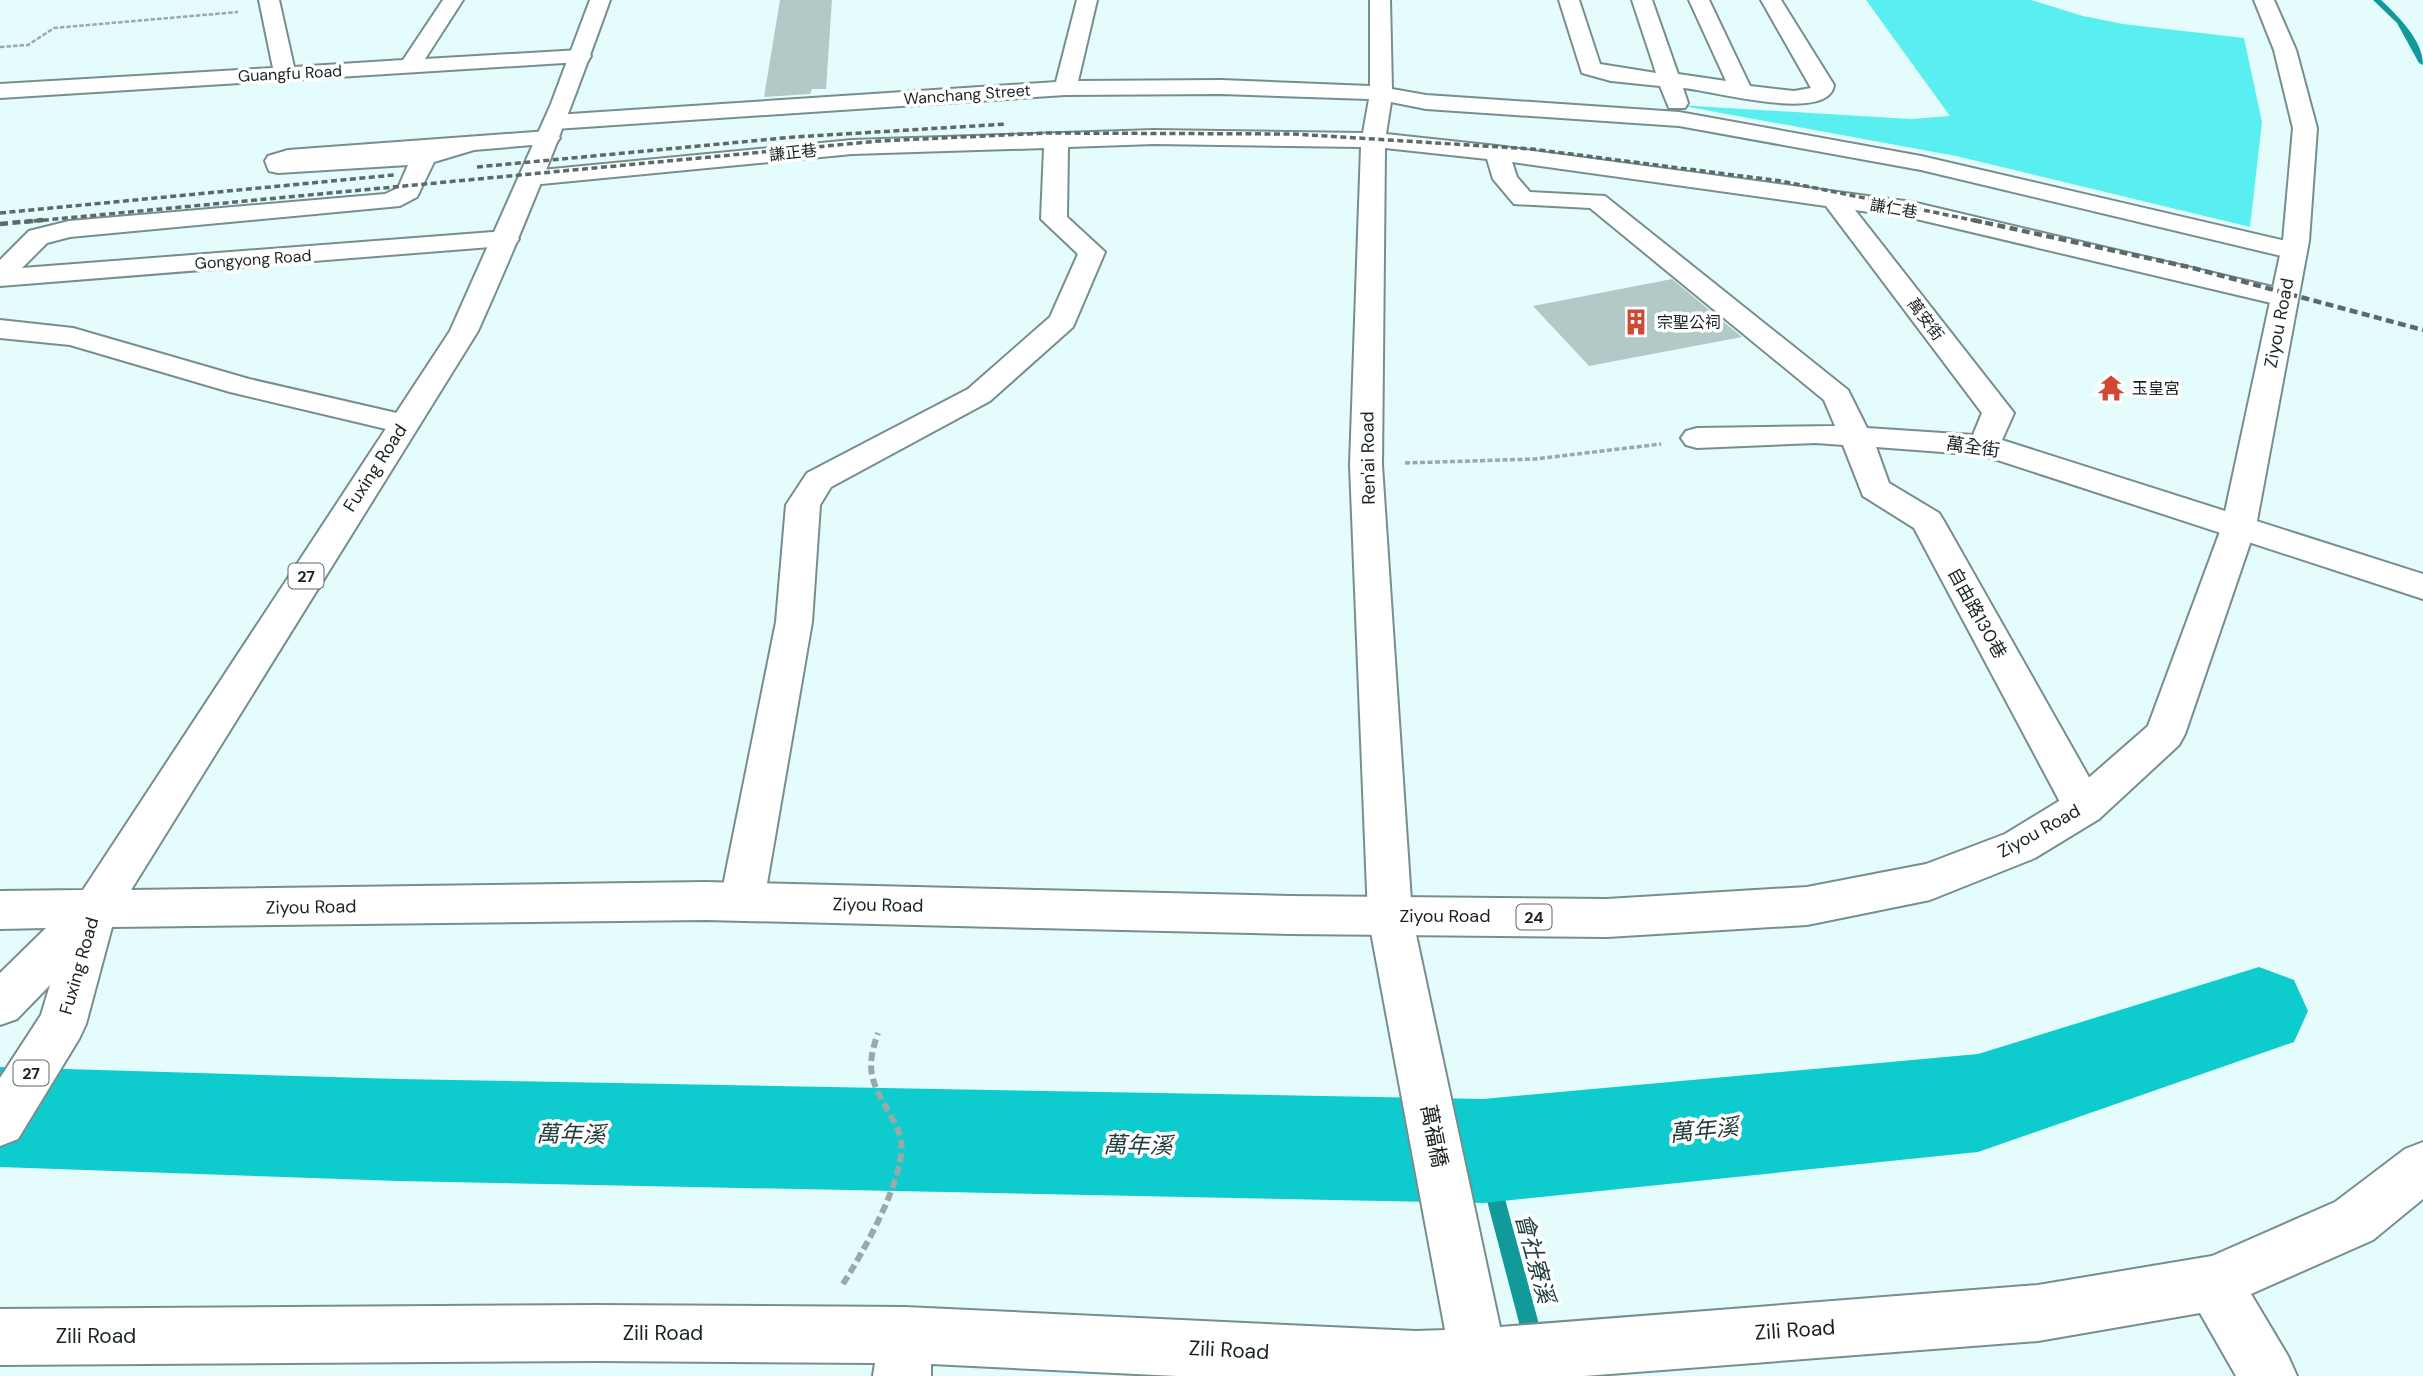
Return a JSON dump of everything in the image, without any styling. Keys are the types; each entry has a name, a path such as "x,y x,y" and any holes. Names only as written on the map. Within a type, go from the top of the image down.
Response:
{"street":[{"path":"410,66 453,0"},
{"name":"Fuxing Road","path":"0,1004 96,908 464,331 551,130 600,0"},
{"path":"1065,88 1087,0"},
{"name":"Ren'ai Road","path":"1380,0 1381,93 1373,140 1366,465 1391,916"},
{"path":"1569,0 1590,68 1610,74 1800,97 1822,92 1823,85 1771,0"},
{"path":"1642,0 1678,105 1679,119"},
{"path":"1699,0 1741,90"},
{"name":"Ziyou Road","path":"0,910 742,901 1391,916 1607,918 1807,906 1930,882 2020,846 2084,807 2165,734 2239,526 2294,251 2302,191 2305,128 2285,50 2264,0"},
{"path":"271,4 285,73"},
{"name":"Guangfu Road","path":"0,91 580,56"},
{"name":"Wanchang Street","path":"473,143 551,130 1065,88 1232,87 1381,93 1426,102 1679,119 1921,163 2294,251"},
{"name":"謙正巷","path":"531,178 852,147 1154,137 1373,140"},
{"name":"謙仁巷","path":"1373,140 1497,153 1912,210 2284,298"},
{"path":"742,901 794,622 803,505 819,480 979,395 1063,321 1092,251 1054,219 1056,141"},
{"path":"473,143 424,157 278,166 278,161 296,155 473,143"},
{"path":"1497,153 1505,179 1523,199 1596,201 1838,396 1856,437"},
{"path":"0,276 38,237 69,229 391,201 408,192 424,157"},
{"name":"萬安街","path":"1833,198 1998,413 1984,445"},
{"name":"Gongyong Road","path":"0,276 506,239"},
{"path":"0,329 73,337 241,386 403,424"},
{"name":"萬全街","path":"1697,439 1816,434 1984,445 2030,457 2423,587"},
{"name":"自由路130巷","path":"1856,437 1875,489 1927,521 2084,807"},
{"name":"Fuxing Road","path":"0,1122 62,1024 96,908"},
{"name":"萬福橋","path":"1391,916 1478,1366"},
{"name":"Zili Road","path":"0,1337 597,1332 903,1356 1416,1359 1478,1366 1561,1349 2038,1314 2213,1283 2354,1221 2423,1167"},
{"path":"2213,1283 2268,1376"}],"path":[{"path":"0,47 28,46 54,29 271,4"},
{"path":"0,53 6,47"},
{"path":"1366,465 1535,459 1602,453 1697,439"},
{"path":"857,1263 899,1169 902,1140 877,1092 869,1065 877,1033"}],"shaded area":[{"path":"1866,0 2031,0 2083,16 2123,24 2244,38 2262,122 2250,227 1956,156 1678,105 1911,119 1950,116"}],"building":[{"path":"780,0 832,0 826,89 812,89 810,94 764,97"},
{"name":"宗聖公祠","path":"1672,279 1742,337 1589,366 1533,306"}],"waterway":[{"name":"萬年溪","path":"2377,0 2400,22 2423,63"},
{"name":"萬年溪","path":"0,1117 399,1130 1483,1151 1978,1103 2259,1011"},
{"name":"會社寮溪","path":"1483,1151 1543,1376"}],"railway":[{"path":"477,167 794,137 1007,124"},
{"path":"24,222 879,141 1047,133 1294,134 1532,149 1781,181 1982,222"},
{"path":"0,213 394,175"},
{"path":"0,224 43,220"},
{"path":"1973,220 2189,267 2423,330"}],"place":[{"name":"宗聖公祠","path":"1636,322"},
{"name":"玉皇宮","path":"2111,388"}]}
